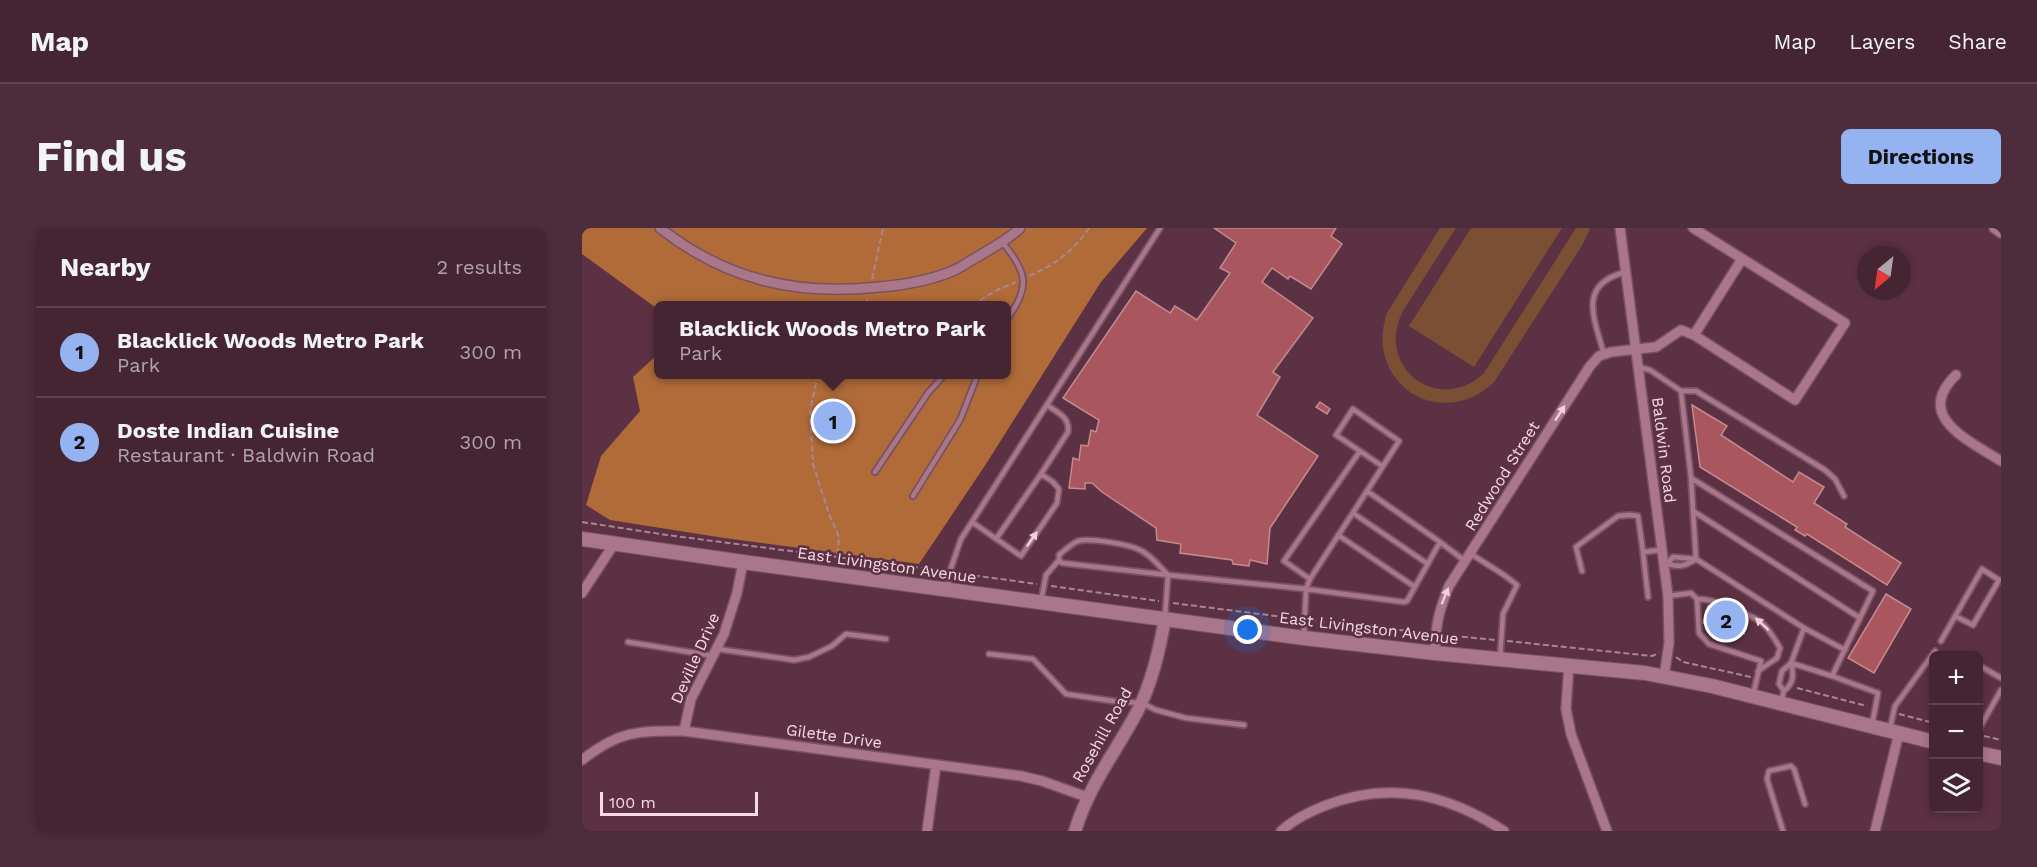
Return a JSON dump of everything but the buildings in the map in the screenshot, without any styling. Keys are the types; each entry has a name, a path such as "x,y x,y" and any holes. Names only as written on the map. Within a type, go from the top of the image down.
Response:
{"main road":[{"name":"East Livingston Avenue","path":"582,539 1304,638 1435,653 1569,664 1664,677 1752,696 1782,697 1872,726 1929,741"},
{"path":"1983,754 2001,758"}],"street":[{"path":"660,228 690,249 745,275 778,285 827,290 904,285 953,270 1002,242 1020,228"},
{"name":"Baldwin Road","path":"1620,228 1661,550 1666,564 1670,643 1664,677"},
{"path":"1604,354 1635,348 1656,347 1681,330 1694,335 1795,400 1845,323 1693,228"},
{"path":"1994,228 2001,233"},
{"path":"1694,335 1742,259"},
{"name":"Redwood Street","path":"1435,653 1435,628 1449,586 1590,366 1604,354"},
{"path":"1956,375 1942,394 1944,418 1954,431 2001,461"},
{"path":"582,593 614,544"},
{"name":"Deville Drive","path":"684,731 691,699 716,652 737,592 743,562"},
{"name":"Rosehill Road","path":"1075,831 1087,797 1142,703 1159,652 1165,619"},
{"path":"1569,664 1566,709 1571,734 1607,831"},
{"name":"Gilette Drive","path":"582,760 597,748 616,738 639,731 684,731 1021,776 1087,797"},
{"path":"1875,831 1894,732"},
{"path":"927,831 936,765"},
{"path":"1281,831 1313,810 1343,798 1374,793 1405,792 1461,807 1504,831"}],"lane":[{"path":"948,589 961,539 1160,228"},
{"path":"1002,242 1016,258 1024,278 1024,291 1011,314"},
{"path":"1604,354 1594,320 1593,294 1599,284 1612,276 1626,272"},
{"path":"1638,367 1650,370 1681,391 1696,391 1825,470 1835,479 1844,496"},
{"path":"875,472 928,393 941,379"},
{"path":"913,496 960,420 976,379"},
{"path":"1681,391 1691,478 1696,558"},
{"path":"996,539 1068,432 1069,425 1066,418 1047,405"},
{"path":"1304,638 1306,589 1310,579 1399,441 1353,409 1336,435 1382,466"},
{"path":"1310,579 1284,561 1360,451"},
{"path":"972,522 1021,556 1058,503 1060,496 1059,489 1053,482 1041,474"},
{"path":"1691,478 1873,591 1832,676"},
{"path":"1367,491 1440,542 1467,558 1504,575 1517,585 1503,614 1500,658"},
{"path":"1693,511 1860,618"},
{"path":"1353,513 1428,564"},
{"path":"1582,571 1576,547 1618,516 1630,514 1638,516 1648,597"},
{"path":"1338,535 1414,587"},
{"path":"1040,602 1046,575 1065,550 1082,540 1128,545 1151,557 1168,575 1165,619"},
{"path":"1059,560 1062,563 1306,589 1402,602 1407,601 1440,542"},
{"path":"1643,552 1661,550"},
{"path":"1696,558 1686,565 1674,567 1666,564 1673,557 1696,558 1804,628 1845,650"},
{"path":"1941,641 1955,616 1982,569 2000,580 1973,625 1955,616"},
{"path":"1668,596 1691,593 1697,599 1699,633 1709,644 1761,661 1752,696"},
{"path":"1697,599 1712,599 1758,619 1771,633 1780,648 1777,658 1758,671"},
{"path":"1782,697 1779,684 1782,671 1792,661 1804,628"},
{"path":"628,642 794,660 809,657 832,646 846,634 886,639"},
{"path":"989,654 1033,659 1066,694 1142,703 1155,711 1186,718 1244,725"},
{"path":"1778,655 1878,693 1872,726"},
{"path":"1894,732 1895,706 1929,659"},
{"path":"1782,697 1790,686 1794,673 1792,661"},
{"path":"1983,668 2001,678"},
{"path":"1983,717 2001,690"},
{"path":"1783,831 1767,779 1769,771 1791,766 1805,804"}],"path":[{"path":"871,288 883,228"},
{"path":"980,301 997,290 1051,267 1081,240 1089,228"},
{"path":"817,379 810,411 813,464 838,537 837,557"},
{"path":"582,522 951,572"},
{"path":"1983,734 2001,740"}],"shaded area":[{"path":"582,228 1147,228 1101,282 986,464 919,564 610,520 586,505 601,456 640,411 633,377 654,358 654,379 1011,379 1011,301 654,301 654,306 582,254"},
{"path":"1440,228 1456,228 1403,311 1396,332 1397,350 1404,367 1416,379 1431,387 1448,389 1466,385 1484,373 1576,228 1590,228 1583,244 1494,382 1473,397 1452,403 1431,401 1412,393 1396,379 1386,360 1383,338 1387,313"},
{"path":"1471,228 1562,228 1474,367 1409,326"}],"place":[{"name":"Blacklick Woods Metro Park","path":"833,421"},
{"name":"Doste Indian Cuisine","path":"1726,620"}]}
